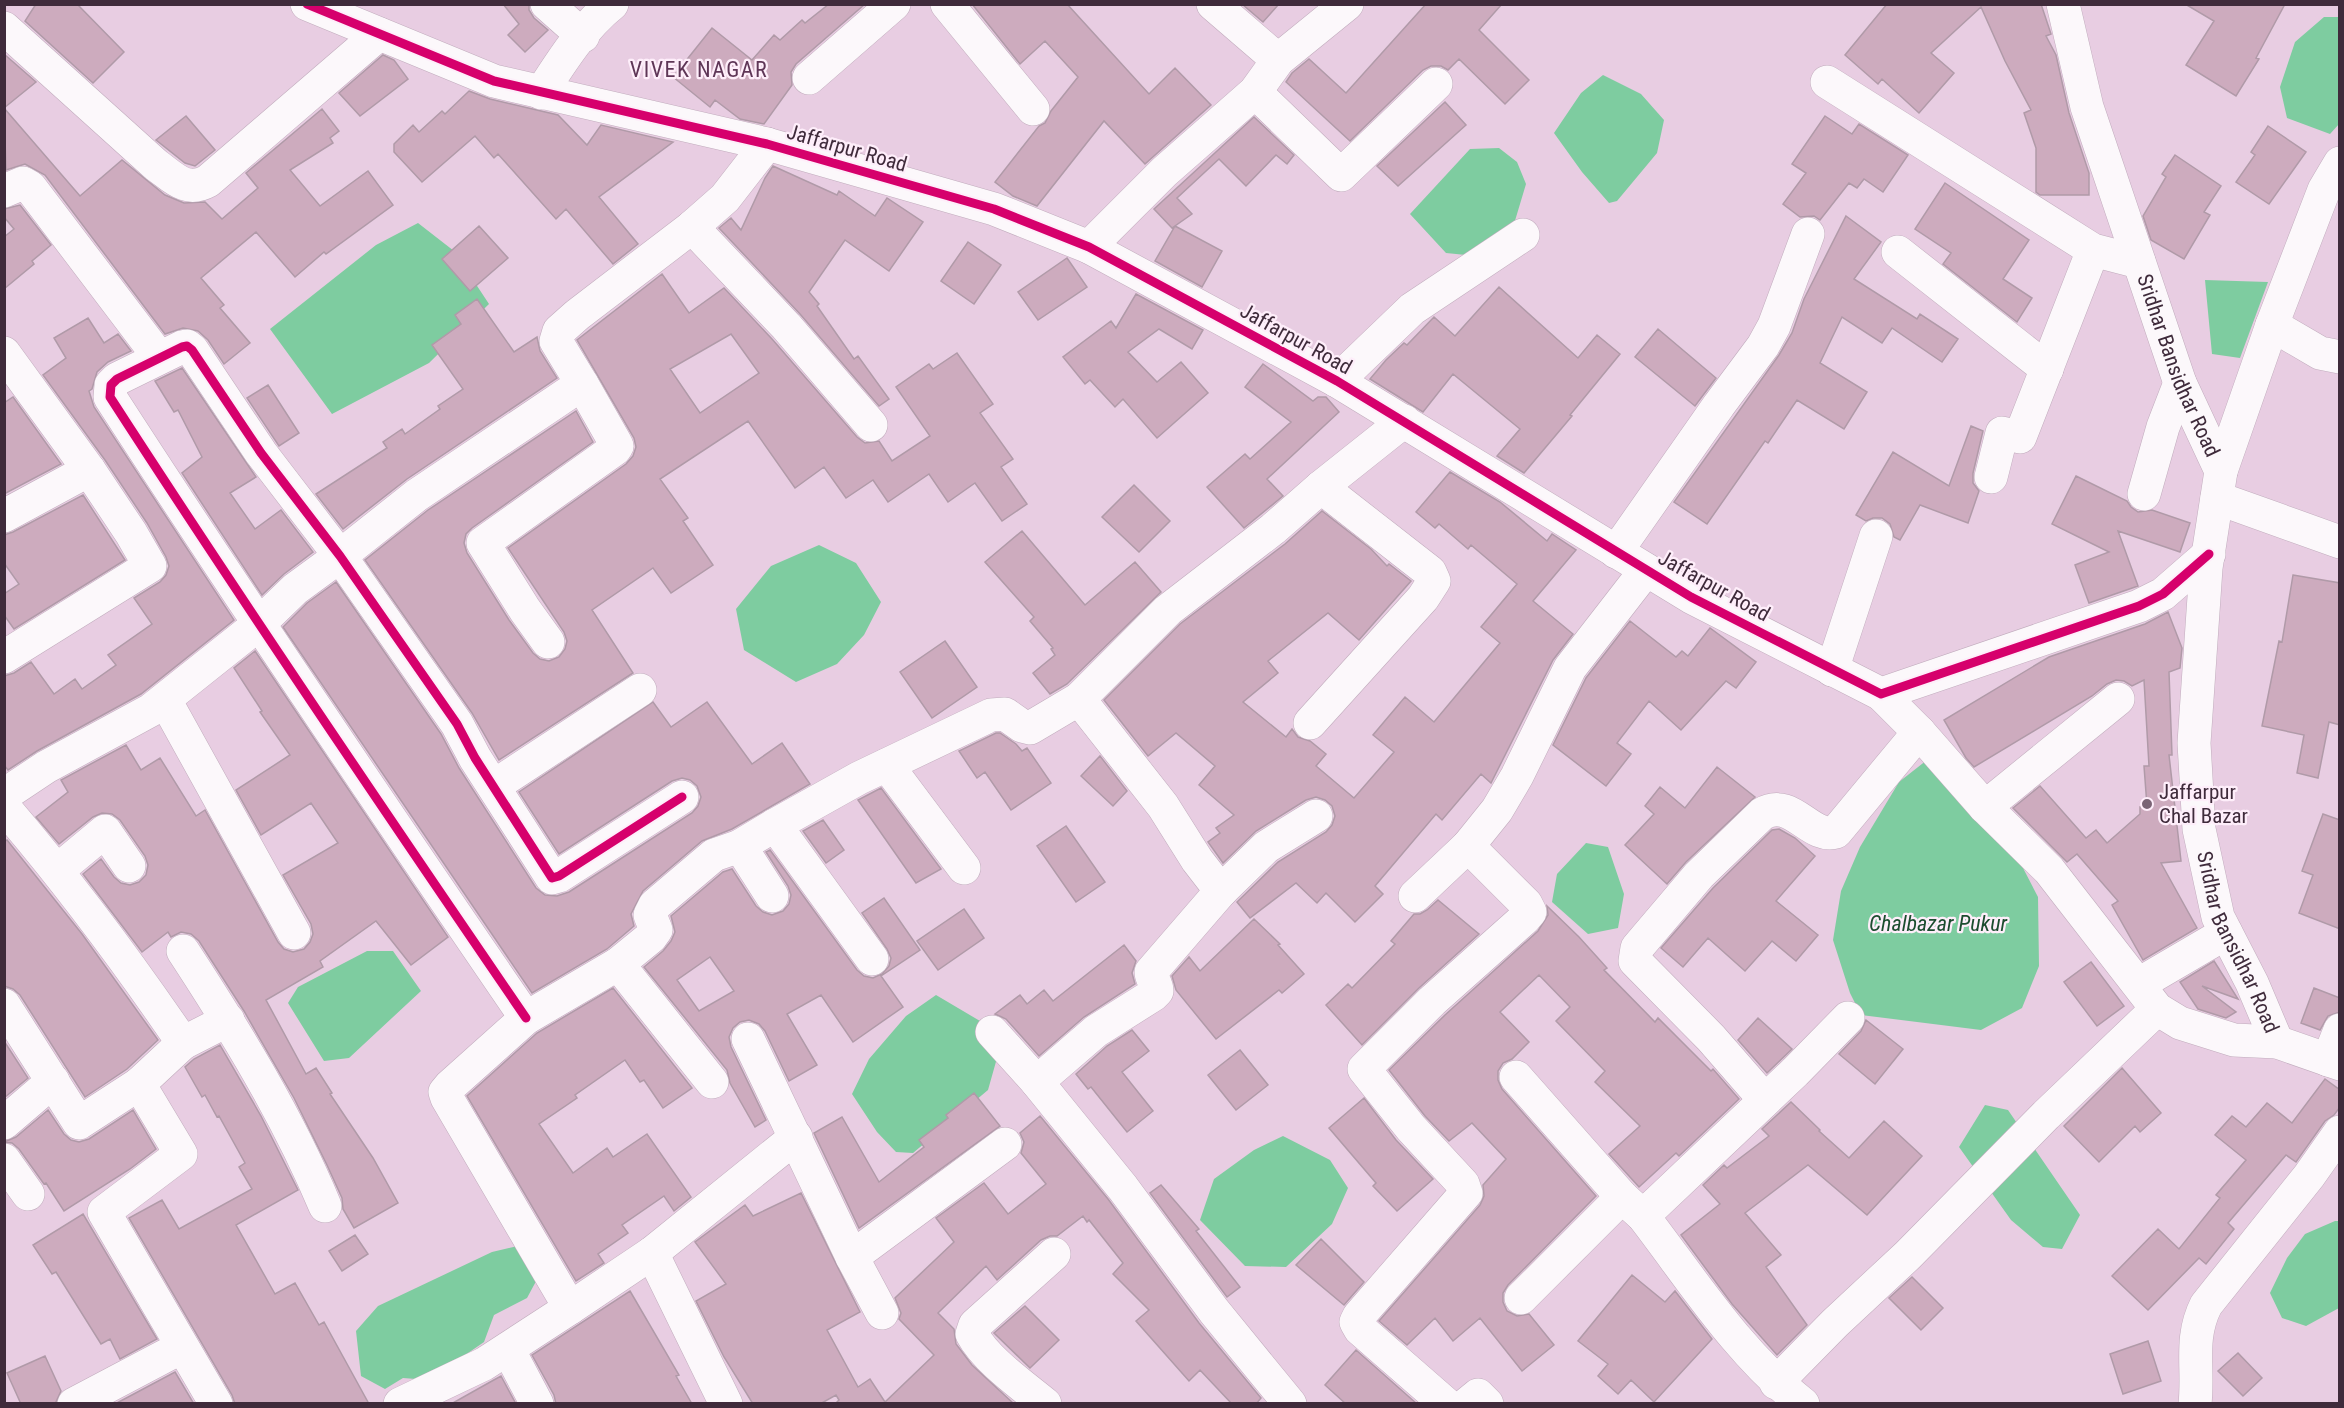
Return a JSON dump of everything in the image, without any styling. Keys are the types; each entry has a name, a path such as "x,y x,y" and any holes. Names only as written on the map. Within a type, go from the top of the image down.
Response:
{"street":[{"name":"Jaffarpur Road","path":"307,4 494,81 767,144 994,209 1089,247 1337,381 1691,597 1881,694 1919,732 1985,807 2049,870 2148,996"},
{"path":"547,4 583,36"},
{"path":"541,93 564,58 603,11 612,4"},
{"path":"809,78 894,4"},
{"path":"947,4 1033,109"},
{"path":"1213,4 1278,60"},
{"path":"1089,247 1164,172 1255,92 1278,60 1347,4"},
{"name":"Sridhar Bansidhar Road","path":"2063,4 2087,107 2180,382 2219,485 2209,554 2194,743 2199,829 2218,917 2252,983 2277,1042"},
{"path":"4,28 156,165 182,184 190,186 199,186 208,181 380,34"},
{"path":"1827,82 2093,250 2139,262"},
{"path":"1255,92 1341,175 1436,84"},
{"path":"548,642 483,543 617,446 556,341 559,331 692,227 724,198 767,144"},
{"path":"4,191 23,183 30,187 159,357"},
{"path":"2334,184 2272,325 2219,485 2340,542"},
{"path":"692,227 786,326 871,426"},
{"path":"1616,552 1763,346 1774,326 1808,234"},
{"path":"1337,381 1412,309 1523,235"},
{"path":"1991,477 2002,433 2020,437 2093,250"},
{"path":"1898,252 2047,369"},
{"path":"2272,325 2320,353 2340,357"},
{"path":"526,1018 259,624 110,396 111,385 117,379 182,347 187,346 192,350 261,453 340,556 457,724 552,878 559,876 682,797"},
{"path":"4,353 88,470 131,533 150,566 4,657"},
{"path":"2144,494 2163,427 2180,382"},
{"path":"183,1043 124,956 58,870 7,792 46,767 151,710 259,624 295,589 417,495 582,384"},
{"path":"570,1308 445,1092 526,1018 618,964 654,934 656,930 650,915 655,905 714,855 740,846 887,765 991,715 1005,714 1022,726 1030,728 1078,699 1168,610 1273,529 1321,487 1404,421"},
{"path":"4,516 88,470"},
{"path":"1310,723 1423,598 1434,581 1430,572 1321,487"},
{"path":"1832,669 1876,536"},
{"path":"1881,694 2139,606 2163,594 2209,554"},
{"path":"1415,896 1468,846 1497,810 1570,668 1646,570"},
{"path":"494,786 640,690"},
{"path":"1078,699 1163,806 1197,860 1221,891"},
{"path":"1985,807 2118,699"},
{"path":"165,700 294,933"},
{"path":"1765,1100 1711,1038 1635,961 1637,948 1699,876 1762,814 1772,808 1781,808 1821,831 1829,834 1836,832 1919,732"},
{"path":"887,765 964,868"},
{"path":"1036,1082 1096,1031 1154,995 1157,986 1151,977 1151,972 1221,891 1266,847 1316,816"},
{"path":"775,825 872,959"},
{"path":"58,870 105,831 129,866"},
{"path":"740,846 771,896"},
{"path":"1446,1404 1360,1329 1356,1322 1411,1254 1466,1193 1462,1184 1411,1128 1364,1069 1432,1001 1530,912 1526,904 1468,846"},
{"path":"1776,1383 1834,1323 1908,1255 2046,1115 2148,996 2226,933"},
{"path":"183,951 228,1020 310,1169 325,1206"},
{"path":"618,964 712,1082"},
{"path":"2148,996 2180,1023 2235,1040 2277,1042 2334,1062 2340,1030"},
{"path":"4,1005 79,1123 139,1084 183,1043 228,1020"},
{"path":"1521,1298 1765,1100 1848,1018"},
{"path":"992,1032 1123,1188 1242,1346 1290,1404"},
{"path":"748,1039 852,1257 882,1313"},
{"path":"1516,1077 1633,1206 1751,1357 1776,1383 1803,1404"},
{"path":"4,1123 53,1081"},
{"path":"139,1084 181,1154 104,1212 216,1404"},
{"path":"2220,1404 2196,1392 2195,1340 2199,1320 2206,1305 2309,1176 2340,1132"},
{"path":"400,1404 484,1364 652,1253 796,1137"},
{"path":"852,1257 1005,1144"},
{"path":"4,1160 28,1194"},
{"path":"652,1253 726,1404"},
{"path":"1045,1404 1011,1376 972,1334 975,1326 1054,1254"},
{"path":"74,1404 182,1347"},
{"path":"508,1349 537,1404"},
{"path":"1467,1404 1478,1395 1487,1404"}],"water":[{"path":"2324,17 2340,17 2339,124 2330,134 2287,118 2280,87 2295,42"},
{"path":"1603,75 1641,94 1664,120 1657,153 1617,201 1609,203 1582,172 1554,133 1581,93"},
{"path":"1499,148 1517,162 1526,184 1514,224 1476,256 1446,253 1410,214 1470,149"},
{"path":"418,223 454,251 489,304 429,363 332,414 270,329 376,245"},
{"path":"2205,280 2268,282 2240,358 2212,354"},
{"path":"819,545 856,563 881,602 864,635 837,664 796,682 744,650 736,609 771,566"},
{"name":"Chalbazar Pukur","path":"1927,760 1994,831 2023,868 2038,897 2039,966 2022,1008 1981,1030 1861,1015 1850,993 1833,940 1841,891 1860,847 1899,782"},
{"path":"1586,843 1608,847 1624,894 1618,928 1588,934 1552,902 1557,874"},
{"path":"367,951 393,951 421,991 349,1058 324,1061 288,1003 298,987"},
{"path":"936,995 980,1021 999,1051 988,1090 913,1153 896,1152 877,1132 852,1094 869,1059 906,1016"},
{"path":"1985,1105 2008,1110 2080,1215 2062,1249 2043,1247 2011,1220 1959,1147"},
{"path":"1283,1136 1330,1160 1348,1188 1332,1224 1286,1267 1245,1266 1200,1220 1214,1179 1254,1150"},
{"path":"2339,1221 2339,1308 2306,1326 2282,1318 2270,1293 2287,1258 2305,1234"},
{"path":"522,1245 541,1272 527,1298 494,1315 484,1342 429,1380 403,1378 385,1389 361,1376 356,1331 378,1306 492,1252"}],"building":[{"path":"36,4 77,4 124,52 93,83 25,21"},
{"path":"503,4 529,4 529,10 534,18 548,30 525,52 508,35 519,24"},
{"path":"829,4 865,4 796,64 791,72 792,85 764,124 740,119 715,100 710,107 673,77 712,28 752,60 774,35 780,40 802,20 805,23"},
{"path":"972,4 1067,4 1149,94 1175,68 1211,105 1145,164 1104,121 1037,206 1013,196 995,182 1039,126 1045,123 1051,111 1078,77 1045,41 1020,64"},
{"path":"1242,4 1279,4 1263,22"},
{"path":"1426,4 1502,4 1479,30 1529,80 1505,104 1459,59 1448,70 1441,66 1431,66 1423,70 1350,141 1286,82 1292,73 1309,59 1346,93"},
{"path":"1887,4 2041,4 2051,34 2046,36 2056,55 2069,113 2089,173 2089,195 2040,195 2036,192 2036,148 2024,113 2031,110 2005,61 1981,7 1931,53 1954,73 1919,113 1882,79 1878,84 1845,55"},
{"path":"2185,4 2285,4 2256,58 2259,59 2236,96 2186,65 2214,21"},
{"path":"4,54 36,82 4,108"},
{"path":"383,55 394,60 408,79 360,116 339,93"},
{"path":"469,91 490,99 558,115 587,145 601,125 673,142 599,197 638,244 613,264 566,209 556,219 498,154 494,158 475,136 422,182 394,152 394,144 413,125 419,132 442,111 445,114"},
{"path":"1445,102 1466,125 1398,186 1377,166"},
{"path":"4,108 80,196 122,160 165,195 184,203 205,202 222,219 258,188 246,173 322,109 339,131 330,138 333,143 290,170 320,206 368,171 393,205 326,254 324,252 295,277 256,232 201,278 224,305 220,308 250,343 224,364 208,340 198,331 183,328 165,334 45,175 25,164 6,170"},
{"path":"186,116 215,150 195,166 185,163 156,140"},
{"path":"1825,116 1852,134 1859,124 1908,155 1883,192 1864,179 1857,188 1849,183 1820,220 1814,216 1800,217 1783,204 1806,173 1792,164"},
{"path":"1254,117 1294,155 1287,164 1276,155 1246,186 1219,159 1177,198 1192,214 1172,228 1154,209"},
{"path":"2268,126 2306,152 2269,204 2236,182 2255,155 2251,152"},
{"path":"2175,155 2221,186 2204,212 2210,215 2184,259 2151,240 2143,216 2166,177 2162,174"},
{"path":"773,166 837,195 839,191 875,216 887,198 923,222 889,271 845,240 809,292 854,359 858,356 889,399 879,406 800,314 719,228 731,218 741,230"},
{"path":"1945,183 2029,240 2003,279 2032,298 2017,322 1943,264 1951,253 1915,229"},
{"path":"20,205 51,245 32,261 34,264 4,289 4,237 14,229 4,217 4,209"},
{"path":"1846,216 1881,242 1854,279 1917,319 1920,314 1958,339 1942,362 1892,328 1882,343 1842,317 1820,363 1867,392 1844,429 1797,400 1768,443 1765,441 1707,524 1674,502 1779,355 1792,333 1804,299"},
{"path":"479,226 508,258 470,291 442,259"},
{"path":"1175,226 1222,251 1202,287 1155,261"},
{"path":"968,242 1001,265 974,304 941,281"},
{"path":"1067,258 1087,287 1038,320 1018,292"},
{"path":"662,274 689,313 724,288 772,339 857,437 865,443 879,441 892,461 930,436 896,387 929,364 933,369 957,353 993,404 980,413 1013,459 1001,467 1027,504 1002,521 975,483 948,502 929,474 888,502 873,480 846,498 824,467 795,488 748,421 660,479 688,518 683,521 713,565 671,593 653,568 592,610 633,673 499,760 472,713 365,560 428,510 576,411 593,442 472,528 466,534 464,543 467,553 509,620 533,653 540,659 549,661 559,657 567,641 564,632 508,548 626,464 633,456 636,447 634,438 577,340","holes":["731,334 759,373 700,413 670,369"]},
{"path":"1499,287 1578,358 1597,335 1620,354 1524,473 1497,456 1520,429 1453,374 1423,412 1370,379 1386,360 1404,343 1407,345 1434,317 1455,336"},
{"path":"1136,294 1203,330 1192,349 1159,329 1128,352 1157,382 1181,362 1208,393 1157,438 1123,399 1115,407 1090,380 1085,384 1063,357 1111,321 1116,328"},
{"path":"477,299 514,352 537,337 540,351 557,378 407,479 343,529 316,494 387,448 383,442 402,429 405,434 440,409 438,406 463,389 432,345 461,324 455,315"},
{"path":"88,318 104,343 118,334 131,351 108,362 97,372 92,389 89,391 94,407 234,620 141,694 37,751 8,770 4,765 4,676 14,673 31,662 54,694 75,679 82,689 116,665 108,655 152,624 134,598 160,582 169,566 147,523 105,460 43,375 66,358 54,338"},
{"path":"1658,329 1716,378 1695,406 1635,357"},
{"path":"1263,364 1313,401 1318,397 1326,397 1339,412 1267,479 1283,496 1244,528 1207,487 1245,454 1250,459 1291,422 1245,387"},
{"path":"182,368 256,477 230,493 255,529 281,510 313,552 284,574 262,595 182,473 202,457 178,410 174,412 155,381"},
{"path":"268,385 299,433 279,446 247,398"},
{"path":"13,397 61,464 4,494 4,403"},
{"path":"1971,426 1983,431 1973,473 1973,483 1979,491 1968,523 1920,505 1900,540 1894,537 1890,524 1882,518 1866,521 1856,515 1893,452 1949,486"},
{"path":"1450,472 1500,502 1547,541 1552,534 1576,550 1533,601 1573,634 1553,660 1491,783 1481,774 1442,820 1436,814 1375,886 1383,894 1355,922 1326,893 1317,903 1296,883 1250,918 1237,902 1278,862 1326,832 1335,816 1332,806 1316,797 1306,800 1256,831 1223,863 1208,842 1220,833 1216,828 1234,815 1199,785 1215,766 1176,733 1148,756 1104,700 1180,624 1285,544 1322,511 1371,549 1387,566 1389,564 1411,581 1359,640 1328,613 1268,661 1278,673 1243,702 1286,737 1292,729 1298,737 1310,741 1326,754 1316,766 1354,798 1394,752 1373,735 1405,697 1434,722 1500,643 1481,627 1517,584 1471,545 1468,549 1439,524 1435,528 1416,512"},
{"path":"2076,476 2127,501 2138,512 2152,510 2190,523 2180,552 2118,531 2138,586 2089,603 2075,565 2109,552 2052,524"},
{"path":"1134,485 1170,521 1139,552 1102,517"},
{"path":"83,495 125,560 14,629 4,615 4,594 19,584 4,563 4,535"},
{"path":"1022,531 1085,605 1135,562 1161,592 1067,684 1050,694 1033,673 1055,655 1051,649 1053,648 1030,621 1034,617 985,562"},
{"path":"2293,575 2340,583 2340,725 2329,722 2318,778 2297,773 2304,735 2262,726 2279,641 2282,642"},
{"path":"336,582 441,734 459,768 536,888 545,895 557,896 569,892 692,813 698,806 701,797 697,786 690,780 682,778 672,781 559,854 519,792 653,702 671,727 707,702 752,764 782,743 810,784 732,829 702,841 643,891 631,914 634,926 607,949 532,993 283,627 307,603"},
{"path":"2168,612 2182,648 2180,668 2169,672 2172,755 2169,755 2181,861 2161,863 2197,928 2143,960 2112,905 2118,901 2077,854 2067,862 2013,808 2040,786 2086,838 2096,830 2107,843 2140,814 2140,807 2147,806 2144,766 2149,766 2144,680 2132,686 2124,681 2116,680 2107,684 2092,696 1974,767 1966,758 1944,720 2049,657 2145,624"},
{"path":"1630,621 1676,657 1682,651 1688,656 1710,628 1756,662 1736,688 1726,681 1681,730 1649,701 1617,743 1631,754 1606,786 1553,745 1586,678"},
{"path":"945,641 977,687 932,718 900,672"},
{"path":"255,651 448,937 411,965 376,921 320,961 323,967 266,1000 306,1074 316,1068 332,1093 330,1094 373,1158 398,1203 354,1228 343,1209 342,1198 294,1098 244,1011 199,941 191,934 181,932 171,937 168,932 142,952 83,874 101,859 121,883 130,885 139,882 146,875 148,865 145,856 120,820 112,814 102,813 93,817 59,844 36,817 68,792 61,780 126,745 141,770 160,758 196,816 205,810 278,942 284,949 293,952 304,949 313,934 311,924 283,875 338,843 311,803 261,835 236,790 290,755 260,712 262,711 234,668"},
{"path":"1000,733 1016,744 1022,751 1027,748 1051,783 1011,810 985,772 977,778 959,751"},
{"path":"1100,756 1127,791 1113,806 1081,776"},
{"path":"1717,767 1755,797 1686,862 1667,884 1625,845 1654,814 1645,806 1660,787 1685,808"},
{"path":"881,788 941,869 916,883 858,800"},
{"path":"2323,814 2340,820 2340,929 2299,913 2313,875 2302,871"},
{"path":"823,820 844,850 826,863 803,831"},
{"path":"1066,826 1105,882 1076,902 1037,846"},
{"path":"1779,829 1795,838 1815,856 1776,901 1818,935 1796,961 1772,941 1745,971 1708,938 1683,967 1661,948 1713,888 1772,830"},
{"path":"7,840 82,934 158,1040 127,1069 85,1097 20,995 4,986 4,842"},
{"path":"770,850 857,970 864,976 873,978 882,974 889,966 891,958 887,949 862,913 884,898 920,950 881,976 903,1007 853,1042 821,995 787,1014 817,1065 789,1081 765,1031 759,1024 749,1020 740,1022 733,1028 729,1037 731,1047 766,1120 755,1127 730,1083 727,1070 644,967 671,941 675,932 671,916 723,872 732,869 756,906 763,912 772,915 783,911 789,904 791,895 788,886 766,852","holes":["710,957 734,991 699,1011 677,980"]},
{"path":"1438,900 1479,934 1419,988 1362,1045 1326,1005 1348,984 1352,988 1395,944 1391,941 1414,914 1427,910"},
{"path":"1547,906 1579,937 1607,968 1604,970 1655,1022 1658,1018 1711,1071 1713,1069 1739,1099 1679,1156 1676,1153 1639,1187 1609,1154 1640,1126 1595,1082 1605,1071 1556,1021 1570,1007 1539,975 1500,1012 1529,1042 1512,1059 1503,1063 1498,1071 1498,1080 1502,1089 1596,1196 1508,1285 1503,1293 1503,1302 1507,1311 1517,1316 1529,1314 1554,1345 1522,1371 1480,1318 1453,1341 1435,1318 1407,1345 1379,1321 1480,1205 1484,1196 1483,1185 1506,1159 1472,1123 1449,1141 1425,1116 1389,1070 1445,1015 1538,931 1548,915"},
{"path":"964,909 984,938 938,970 917,941"},
{"path":"1254,919 1280,944 1278,945 1304,974 1282,993 1279,990 1216,1039 1176,990 1172,976 1189,957 1200,971"},
{"path":"1124,945 1136,961 1132,973 1135,984 1084,1017 1039,1056 1006,1019 995,1014 1020,995 1027,1004 1044,990 1053,1001"},
{"path":"2214,961 2238,999 2202,986 2236,1012 2226,1018 2198,1009 2180,982"},
{"path":"2091,962 2124,1006 2097,1026 2064,982"},
{"path":"613,988 692,1088 663,1108 644,1080 640,1082 625,1060 575,1095 577,1098 539,1124 573,1173 607,1148 613,1157 647,1134 691,1197 674,1211 664,1196 622,1225 628,1233 598,1254 604,1263 576,1281 467,1096 537,1033"},
{"path":"2314,988 2340,998 2340,1012 2328,1016 2320,1030 2301,1023"},
{"path":"1758,1018 1792,1049 1767,1073 1738,1040"},
{"path":"1866,1020 1903,1049 1875,1084 1839,1054 1861,1031"},
{"path":"1132,1030 1149,1051 1122,1072 1153,1111 1127,1132 1091,1087 1088,1089 1076,1074 1107,1046"},
{"path":"4,1041 28,1078 4,1098"},
{"path":"220,1045 261,1116 298,1190 236,1225 275,1294 295,1283 319,1325 324,1322 369,1404 235,1404 232,1395 129,1218 162,1200 179,1229 252,1189 239,1167 245,1163 219,1116 217,1117 205,1095 202,1097 185,1067 194,1059"},
{"path":"1240,1050 1268,1085 1236,1110 1208,1075"},
{"path":"2122,1068 2161,1113 2140,1132 2135,1126 2099,1162 2064,1126"},
{"path":"2325,1079 2340,1090 2340,1107 2334,1115 2325,1121 2296,1162 2286,1155 2228,1223 2234,1229 2206,1264 2199,1258 2148,1310 2112,1276 2158,1229 2179,1249 2220,1198 2216,1195 2246,1160 2215,1135 2232,1116 2246,1127 2267,1103 2292,1123"},
{"path":"974,1093 1000,1126 859,1228 814,1133 842,1117 879,1182 924,1147 919,1140 948,1118 946,1115"},
{"path":"1364,1098 1396,1140 1433,1179 1397,1211 1373,1186 1376,1183 1329,1128"},
{"path":"1791,1102 1849,1158 1884,1121 1922,1156 1867,1215 1808,1165 1745,1213 1781,1255 1766,1267 1807,1325 1777,1355 1732,1304 1681,1235 1720,1204 1703,1185 1724,1165 1727,1168 1769,1136 1762,1129"},
{"path":"48,1110 64,1134 71,1140 79,1142 89,1139 133,1110 156,1149 130,1169 64,1211 46,1183 44,1184 19,1149 12,1143 4,1142 16,1137"},
{"path":"1040,1116 1108,1199 1199,1323 1261,1398 1256,1404 1232,1404 1200,1370 1189,1381 1136,1321 1149,1310 1113,1274 1123,1263 1089,1220 1087,1222 1083,1216 1057,1236 1041,1240 997,1280 986,1266 938,1313 954,1329 956,1344 972,1365 1014,1404 835,1404 839,1400 836,1395 820,1404 753,1404 724,1357 696,1301 726,1284 695,1242 745,1205 753,1216 801,1193 860,1312 827,1330 858,1387 870,1379 885,1402 934,1355 899,1319 901,1313 895,1298 954,1242 936,1218 984,1183 1008,1214 1046,1184 1021,1153 1024,1142 1020,1133"},
{"path":"1161,1185 1199,1229 1196,1231 1240,1287 1227,1297 1150,1193"},
{"path":"83,1214 157,1339 120,1359 110,1339 101,1344 56,1272 52,1274 33,1245"},
{"path":"355,1235 368,1254 342,1271 329,1251"},
{"path":"1321,1239 1364,1282 1344,1305 1296,1265"},
{"path":"1632,1275 1665,1302 1675,1291 1712,1339 1654,1402 1631,1380 1618,1394 1598,1376 1608,1364 1578,1341"},
{"path":"1912,1277 1943,1308 1921,1330 1889,1298"},
{"path":"630,1291 679,1375 676,1376 692,1404 556,1404 554,1395 532,1355"},
{"path":"1025,1306 1059,1340 1030,1368 994,1333"},
{"path":"2148,1341 2161,1381 2123,1394 2110,1354"},
{"path":"1356,1350 1417,1404 1346,1404 1325,1385"},
{"path":"2238,1353 2262,1378 2243,1396 2218,1371"},
{"path":"45,1356 61,1391 55,1404 21,1404 7,1373"},
{"path":"175,1372 194,1404 115,1404"},
{"path":"501,1376 516,1404 451,1404 492,1381"}],"cycle path":[{"path":"307,4 494,81 767,144 994,209 1089,247 1337,381 1691,597 1881,694 2139,606 2163,594 2209,554"},
{"path":"526,1018 316,709 161,475 110,397 111,385 117,379 182,347 187,346 192,350 261,453 340,556 457,724 475,758 552,878 559,876 682,797"}],"place":[{"name":"Jaffarpur Chal Bazar","path":"2147,804"}],"district":[{"name":"VIVEK NAGAR","path":"699,69"}]}
